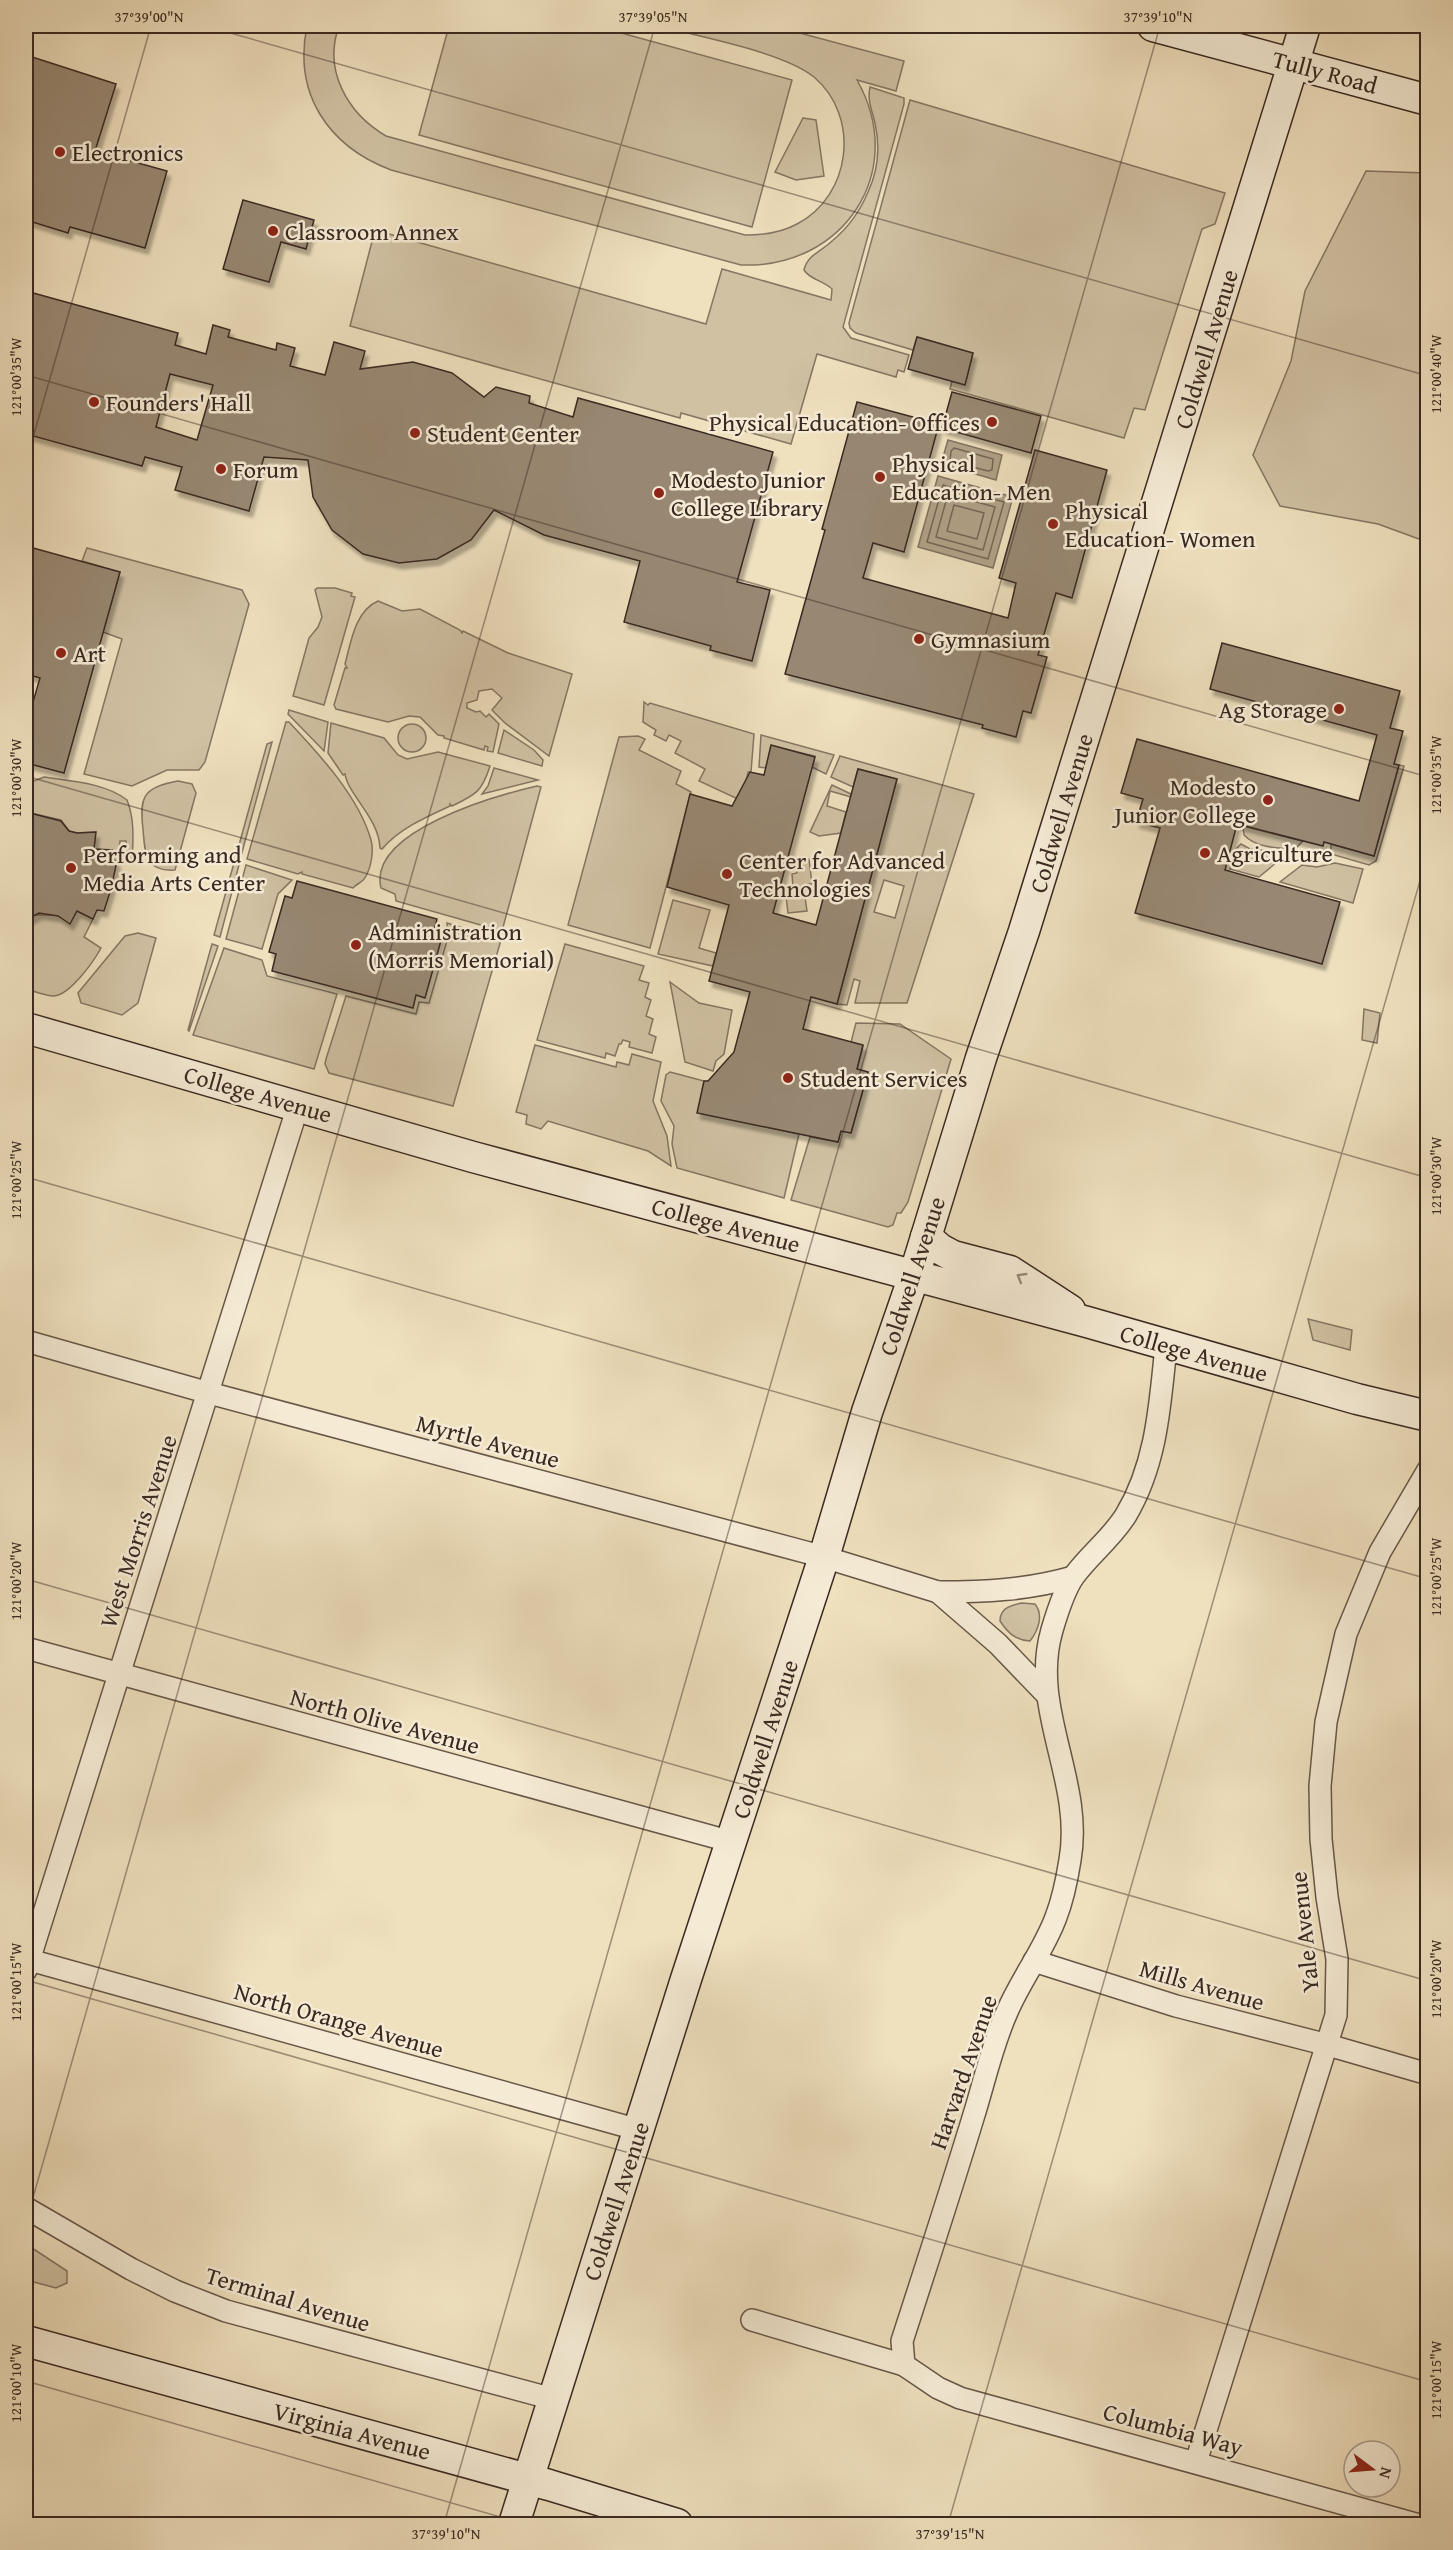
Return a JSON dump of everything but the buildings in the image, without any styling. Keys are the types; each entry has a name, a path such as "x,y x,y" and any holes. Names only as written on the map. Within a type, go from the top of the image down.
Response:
{"street":[{"name":"Tully Road","path":"1153,26 1428,100"},
{"name":"Coldwell Avenue","path":"514,2524 686,1979 824,1557 867,1412 914,1276 981,1058 1024,931 1305,26"},
{"name":"College Avenue","path":"26,1028 473,1157 1087,1322 1357,1399 1428,1416"},
{"name":"West Morris Avenue","path":"27,1963 298,1106"},
{"path":"926,1237 940,1250 953,1256 1010,1271 1087,1322"},
{"name":"Myrtle Avenue","path":"26,1341 209,1393 824,1557 938,1592 984,1593 1042,1586 1073,1577"},
{"name":"Harvard Avenue","path":"912,2371 902,2341 1007,2012 1056,1918 1071,1859 1073,1829 1071,1799 1065,1770 1051,1728 1047,1695 1047,1656 1052,1631 1073,1577 1110,1538 1140,1488 1158,1429 1166,1346"},
{"name":"Yale Avenue","path":"1196,2462 1336,2015 1337,1959 1320,1839 1320,1786 1326,1722 1346,1634 1380,1552 1428,1470"},
{"name":"Myrtle Avenue","path":"938,1592 998,1644 1047,1695"},
{"name":"North Olive Avenue","path":"26,1648 732,1842"},
{"name":"Mills Avenue","path":"1034,1961 1194,2012 1328,2045 1428,2074"},
{"name":"North Orange Avenue","path":"27,1963 639,2130"},
{"name":"Terminal Avenue","path":"26,2208 131,2269 175,2291 226,2311 553,2399"},
{"name":"Columbia Way","path":"752,2320 912,2371 938,2388 960,2398 1416,2524"},
{"name":"Virginia Avenue","path":"26,2341 528,2480 677,2524"}],"shaded area":[{"path":"307,26 339,26 334,59 342,89 360,115 386,136 745,235 785,230 815,211 829,195 839,176 843,155 844,134 839,113 829,94 814,77 800,68 762,53 659,26 774,26 904,61 896,91 857,80 871,115 875,148 870,180 857,208 836,232 809,251 777,262 741,265 391,170 369,160 349,147 333,132 320,114 311,95 305,74 304,51"},
{"path":"449,26 596,26 792,80 752,227 419,135"},
{"path":"870,87 904,98 904,104 843,327 851,338 909,355 904,372 898,370 896,377 817,354 791,444 681,413 680,418 350,326 375,230 706,324 722,269 831,300 832,289 804,270 808,261 838,236 853,219 871,184 878,149 877,132 869,101"},
{"path":"910,100 1225,193 1215,224 1202,229 1145,410 1134,408 1124,438 950,389 952,381 965,384 973,353 917,337 913,350 856,333 850,328 849,323"},
{"path":"803,118 816,120 824,176 796,180 775,172"},
{"path":"1366,171 1427,173 1427,542 1378,524 1280,506 1253,455 1291,361 1305,291"},
{"path":"87,548 242,590 249,604 205,762 199,770 167,770 132,786 84,774 122,639 103,632 120,572 82,561"},
{"path":"335,588 352,593 351,596 355,597 324,705 293,696 309,638 318,627 322,617 315,590"},
{"path":"378,601 402,611 420,609 462,633 463,631 508,653 572,674 549,756 505,723 492,710 502,698 492,689 479,691 477,700 467,703 467,708 476,712 480,711 486,717 489,714 499,724 493,752 487,751 488,747 485,746 484,750 444,738 420,717 409,716 388,722 336,709 334,705 345,668 347,668 345,664 355,628 364,612"},
{"path":"644,702 754,734 751,772 748,772 742,801 699,781 705,769 675,753 681,741 669,735 666,741 654,735 656,730 643,722"},
{"path":"289,710 328,722 324,751 288,714"},
{"path":"286,722 289,722 301,734 337,777 365,824 372,844 372,859 365,878 353,888 302,874 302,872 298,874 247,859"},
{"path":"331,723 384,738 398,755 407,759 438,752 490,766 477,792 413,824 396,835 382,849 375,827 347,782 345,774 343,775 328,753"},
{"path":"412,724 422,728 426,738 422,748 412,752 402,748 398,738 402,728"},
{"path":"504,730 534,750 543,760 542,766 498,753"},
{"path":"761,735 834,755 826,774 812,767 815,756 772,746 766,768 759,767"},
{"path":"638,736 645,739 639,750 681,771 676,784 691,792 650,948 568,925 619,737"},
{"path":"272,742 241,856 237,860 239,865 220,937 214,935 267,744"},
{"path":"840,756 974,794 907,1003 855,1003 860,981 854,979 847,1005 837,1004 897,779 858,769 853,787 831,777","holes":["884,880 904,886 895,918 874,912"]},
{"path":"1399,765 1404,766 1376,861 1369,865 1331,854 1331,844 1374,856"},
{"path":"494,768 538,780 482,794 488,786"},
{"path":"44,777 98,786 127,800 132,823 132,862 125,862 126,841 120,841 119,851 94,849 95,832 69,831 61,820 26,812 26,784"},
{"path":"178,781 192,784 196,793 175,870 165,870 152,864 146,853 142,818 143,801 151,790 158,786"},
{"path":"832,785 851,794 851,797 830,791 827,806 846,812 841,833 819,836 810,832"},
{"path":"537,786 541,787 502,931 396,901 395,894 381,888 382,868 394,849 414,833 467,807"},
{"path":"1243,826 1303,841 1295,849 1261,845 1254,843 1244,835"},
{"path":"1241,844 1250,849 1288,853 1259,877 1230,869 1236,849"},
{"path":"809,859 812,884 808,884 808,889 804,890 807,911 788,913 785,888 793,887 792,874 797,873 796,861"},
{"path":"1335,863 1363,869 1353,903 1280,882 1302,865 1317,867"},
{"path":"246,865 292,880 278,894 262,949 226,939"},
{"path":"673,900 710,910 699,948 716,953 713,966 658,954"},
{"path":"77,911 93,919 84,937 101,948 98,954 74,984 60,994 51,996 26,989 26,915 54,915"},
{"path":"447,923 501,940 453,1106 329,1073 325,1064 326,1059 346,996 416,1014 419,1002 429,1003 448,937"},
{"path":"138,933 156,938 138,1003 122,1015 81,1003 78,993 125,936"},
{"path":"212,944 218,946 189,1031 188,1030"},
{"path":"565,944 644,966 639,980 649,983 645,997 651,1000 646,1016 653,1019 649,1034 656,1037 652,1053 629,1047 630,1042 623,1040 615,1056 606,1053 605,1058 537,1040"},
{"path":"224,948 262,960 267,976 337,994 314,1069 193,1035"},
{"path":"670,982 699,1003 732,1010 724,1054 716,1061 713,1071 685,1062"},
{"path":"1364,1009 1380,1013 1377,1043 1362,1040"},
{"path":"856,1023 900,1024 951,1059 908,1202 901,1213 897,1213 893,1225 888,1227 791,1200 810,1137 838,1142 841,1131 851,1133 868,1072 857,1069 863,1046 851,1042"},
{"path":"535,1045 616,1067 617,1062 629,1065 632,1054 661,1062 653,1101 667,1136 671,1166 648,1151 548,1121 541,1129 526,1124 527,1115 516,1112"},
{"path":"670,1072 704,1081 698,1113 799,1134 784,1198 677,1168 672,1144 674,1126 661,1101 666,1075"},
{"path":"1308,1319 1352,1330 1350,1350 1313,1340"},
{"path":"1021,1603 1035,1604 1038,1608 1037,1628 1030,1641 1012,1635 1000,1621 1004,1610"},
{"path":"26,2244 67,2271 67,2283 56,2288 26,2280"}],"water":[{"path":"948,440 1002,455 996,480 941,464"},
{"path":"938,476 1013,497 993,568 918,547"}],"place":[{"name":"Electronics","path":"60,152"},
{"name":"Classroom Annex","path":"273,231"},
{"name":"Founders' Hall","path":"94,402"},
{"name":"Physical Education- Offices","path":"992,422"},
{"name":"Student Center","path":"415,433"},
{"name":"Forum","path":"221,469"},
{"name":"Physical Education- Men","path":"880,477"},
{"name":"Modesto Junior College Library","path":"659,493"},
{"name":"Physical Education- Women","path":"1053,524"},
{"name":"Gymnasium","path":"919,639"},
{"name":"Art","path":"61,653"},
{"name":"Ag Storage","path":"1339,709"},
{"name":"Modesto Junior College","path":"1268,800"},
{"name":"Agriculture","path":"1205,853"},
{"name":"Performing and Media Arts Center","path":"71,868"},
{"name":"Center for Advanced Technologies","path":"727,874"},
{"name":"Administration (Morris Memorial)","path":"356,945"},
{"name":"Student Services","path":"788,1078"}]}
